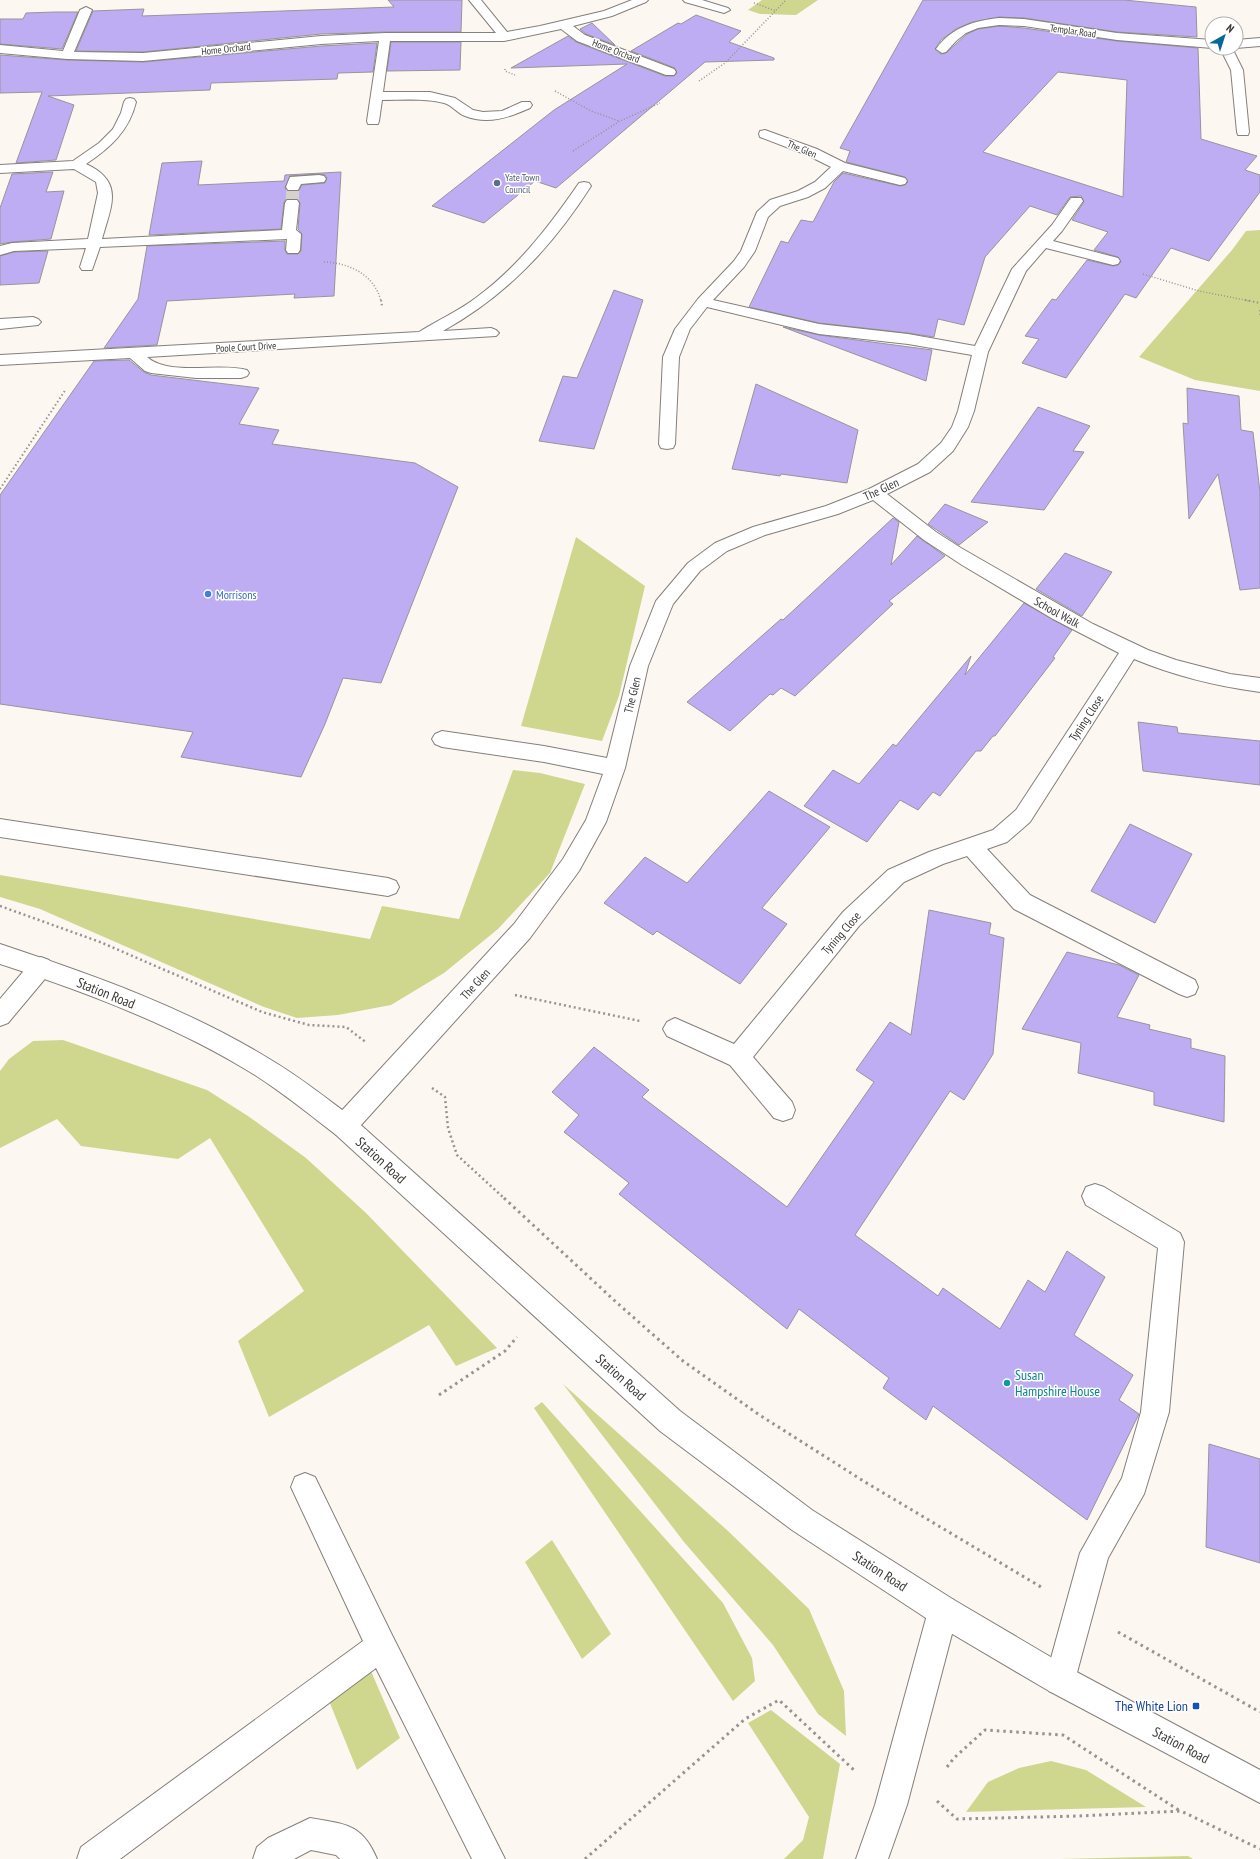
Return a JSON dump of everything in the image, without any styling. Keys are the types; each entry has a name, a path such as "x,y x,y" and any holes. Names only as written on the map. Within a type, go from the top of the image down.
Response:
{"street":[{"path":"475,0 501,31 504,37"},
{"name":"Home Orchard","path":"0,49 67,55 143,57 321,40 504,37 564,25 608,14 642,0"},
{"path":"689,0 724,10"},
{"path":"67,55 86,10"},
{"name":"Templar Road","path":"957,53 937,51 950,37 968,28 995,22 1014,22 1086,33 1204,43"},
{"name":"Home Orchard","path":"564,25 581,38 670,72"},
{"path":"373,121 385,38"},
{"path":"1244,43 1260,42"},
{"path":"1230,56 1237,70 1244,134"},
{"path":"377,96 430,96 451,100 469,113 483,116 504,115 526,105"},
{"path":"76,165 108,142 122,127 128,115 130,102"},
{"name":"The Glen","path":"764,134 812,152 840,166 900,180"},
{"path":"0,169 76,165 87,169 98,177 105,187 104,199 94,244 87,267"},
{"path":"667,444 671,357 683,329 703,302 744,258 757,231 762,215 775,203 820,185 840,166"},
{"path":"293,188 295,180 319,179"},
{"path":"419,338 469,310 502,284 539,246 569,211 584,186"},
{"name":"The Glen","path":"344,1126 474,986 522,931 571,865 596,822 615,768 639,666 665,601 694,567 721,547 759,531 832,510 875,493 924,468 948,447 960,427 966,411 980,352 1020,269 1057,228 1076,201"},
{"path":"289,234 292,203"},
{"path":"0,251 12,247 294,234 293,250"},
{"path":"1044,243 1113,261"},
{"path":"703,302 819,329 908,339 980,352"},
{"path":"0,324 33,322"},
{"name":"Poole Court Drive","path":"0,360 491,333"},
{"path":"133,352 151,368 196,373 241,373"},
{"name":"School Walk","path":"875,493 929,536 980,569 1058,614 1130,651 1188,672 1260,685"},
{"name":"Tyning Close","path":"738,1057 851,919 896,876 936,858 972,847 1000,836 1023,816 1130,651"},
{"path":"442,739 544,754 615,768"},
{"path":"0,828 388,887"},
{"path":"972,847 1022,902 1187,987"},
{"name":"Station Road","path":"0,954 97,988 166,1017 237,1052 296,1089 344,1126 670,1421 802,1520 942,1611 1060,1680 1260,1787"},
{"path":"0,1016 40,967"},
{"path":"675,1029 738,1057 783,1110"},
{"path":"1060,1680 1095,1553 1134,1484 1155,1412 1171,1242 1095,1196"},
{"path":"305,1487 381,1646 489,1859"},
{"path":"872,1859 891,1804 942,1611"},
{"path":"93,1859 381,1646"},
{"path":"269,1859 279,1849 310,1834 345,1840 361,1859"}],"path":[{"path":"752,2 776,11"},
{"path":"322,262 337,261 361,271 372,281 381,298 385,320 383,340"},
{"path":"1113,261 1135,271 1199,291 1260,303"},
{"path":"1260,310 1260,315"},
{"path":"0,489 90,354"},
{"path":"0,906 100,942 262,1012 309,1025 346,1027 445,1097 448,1128 457,1155 616,1302 683,1361 758,1414 865,1482 1018,1572 1079,1611 1260,1712"},
{"path":"474,986 675,1029"},
{"path":"439,1395 505,1351 542,1305"},
{"path":"585,1859 745,1719 779,1700 891,1804 929,1795 957,1819 1181,1811"},
{"path":"945,1770 954,1758 986,1730 1063,1735 1181,1811 1260,1849"}],"green space":[{"path":"762,0 818,0 796,15 760,14 748,10"},
{"path":"1260,230 1260,391 1195,380 1139,357 1232,250 1246,231"},
{"path":"576,537 645,586 619,696 602,741 521,726"},
{"path":"513,770 540,773 585,784 550,873 498,929 444,973 391,1005 338,1015 297,1018 264,1007 40,909 0,897 0,875 370,939 382,906 459,919"},
{"path":"63,1040 207,1090 248,1116 306,1158 366,1213 497,1348 456,1366 429,1325 269,1417 238,1341 304,1291 210,1138 178,1159 81,1146 57,1119 0,1148 0,1071 9,1059 33,1041"},
{"path":"563,1384 728,1531 809,1609 844,1691 846,1736 818,1714 773,1645 684,1542"},
{"path":"542,1402 723,1603 752,1658 755,1681 733,1701 534,1408"},
{"path":"552,1540 611,1634 582,1659 525,1562"},
{"path":"367,1662 400,1738 357,1770 325,1691"},
{"path":"771,1710 840,1764 823,1859 784,1859 803,1840 809,1817 748,1723"},
{"path":"1051,1761 1086,1770 1146,1807 966,1812 988,1782 1019,1768"},
{"path":"1188,1856 1193,1859 1060,1859"}],"building":[{"path":"388,0 462,0 461,32 321,34 143,52 76,51 93,11 144,9 142,16 394,7"},
{"path":"923,0 1124,0 1196,7 1197,37 1117,32 1024,18 999,17 972,22 956,29 941,40 935,49 941,54 946,53 967,34 978,29 999,26 1117,41 1198,48 1201,139 1257,156 1245,170 1260,175 1260,192 1209,261 1171,248 1136,298 1125,294 1066,378 1022,363 1039,339 1025,336 1052,299 1056,300 1087,260 1113,266 1118,265 1121,262 1118,257 1094,250 1108,232 1072,220 1084,202 1081,196 1070,197 1057,215 1030,206 985,257 964,325 938,319 934,337 819,323 749,307 781,241 788,243 801,220 813,222 834,182 843,173 900,186 905,185 908,182 905,177 846,162 850,151 840,148","holes":["1058,72 1127,80 1123,197 983,152"]},
{"path":"78,12 62,49 0,44 0,19 23,19 26,13"},
{"path":"696,15 741,31 729,42 774,58 774,60 705,62 556,188 535,181 484,223 432,206 554,110 627,64 511,68 568,36 576,42 665,76 674,76 677,73 675,68 631,51 678,23 681,24"},
{"path":"592,23 615,45 586,34 580,29"},
{"path":"391,42 461,42 460,70 387,71"},
{"path":"377,43 373,72 338,73 337,79 211,83 210,90 48,96 74,105 56,160 16,163 42,92 0,93 0,55 67,60 143,62 321,46"},
{"path":"202,161 198,185 284,181 285,175 341,172 334,296 294,298 295,294 167,301 157,345 104,348 138,299 147,246 285,241 285,250 287,254 298,254 301,251 302,234 298,229 300,203 297,198 287,198 284,202 281,229 149,235 162,163","holes":["325,175 327,178 325,183 302,185 298,192 288,192 285,188 290,176"]},
{"path":"53,172 46,192 64,191 51,239 0,244 0,208 12,174"},
{"path":"48,251 39,283 0,285 0,256 14,252"},
{"path":"614,290 643,300 594,449 539,441 563,376 577,378"},
{"path":"783,327 819,335 932,350 926,381"},
{"name":"Morrisons","path":"129,360 144,372 151,375 259,388 239,424 279,430 272,444 415,463 458,487 381,683 343,678 325,724 301,777 181,757 193,732 0,704 0,495 94,361"},
{"path":"756,384 858,430 847,483 732,469"},
{"path":"1187,388 1239,396 1241,430 1253,432 1260,492 1260,588 1240,590 1218,474 1189,519 1183,423 1188,424"},
{"path":"1038,407 1090,426 1073,451 1084,452 1044,510 971,502"},
{"path":"945,504 988,522 959,545 928,524"},
{"path":"893,518 899,522 891,565 917,536 945,556 889,601 893,604 795,696 781,688 773,695 770,694 730,731 687,702 781,619 783,620"},
{"path":"1065,553 1112,572 1082,616 1036,589"},
{"path":"1024,603 1072,630 1053,657 1055,658 995,736 993,736 981,751 976,751 940,796 933,792 918,810 900,800 867,842 804,806 833,770 859,784 893,744 896,746 971,656 965,675"},
{"path":"1138,722 1177,727 1178,733 1260,741 1260,785 1143,771"},
{"path":"769,791 830,827 762,908 787,924 740,984 657,931 653,935 604,903 645,857 687,883"},
{"path":"1130,824 1192,854 1155,923 1091,891"},
{"path":"929,910 991,923 989,934 1004,938 993,1054 964,1100 950,1091 855,1235 938,1296 943,1288 1000,1329 1028,1280 1045,1292 1067,1251 1105,1277 1074,1335 1133,1375 1119,1400 1139,1414 1087,1520 933,1406 926,1420 883,1388 889,1378 799,1309 787,1329 619,1194 629,1183 564,1132 579,1115 552,1092 594,1047 649,1090 642,1097 787,1207 874,1082 856,1070 890,1022 911,1035"},
{"path":"1067,952 1119,965 1139,975 1117,1017 1150,1025 1149,1029 1191,1039 1191,1048 1225,1056 1224,1122 1154,1105 1154,1092 1078,1073 1081,1043 1022,1029"},
{"path":"1209,1444 1260,1459 1260,1563 1206,1547"}],"tunnel":[{"path":"292,203 293,187"}],"place":[{"name":"Yate Town Council","path":"497,183"},
{"name":"Morrisons","path":"208,594"},
{"name":"Susan Hampshire House","path":"1007,1383"},
{"name":"The White Lion","path":"1196,1706"}]}
